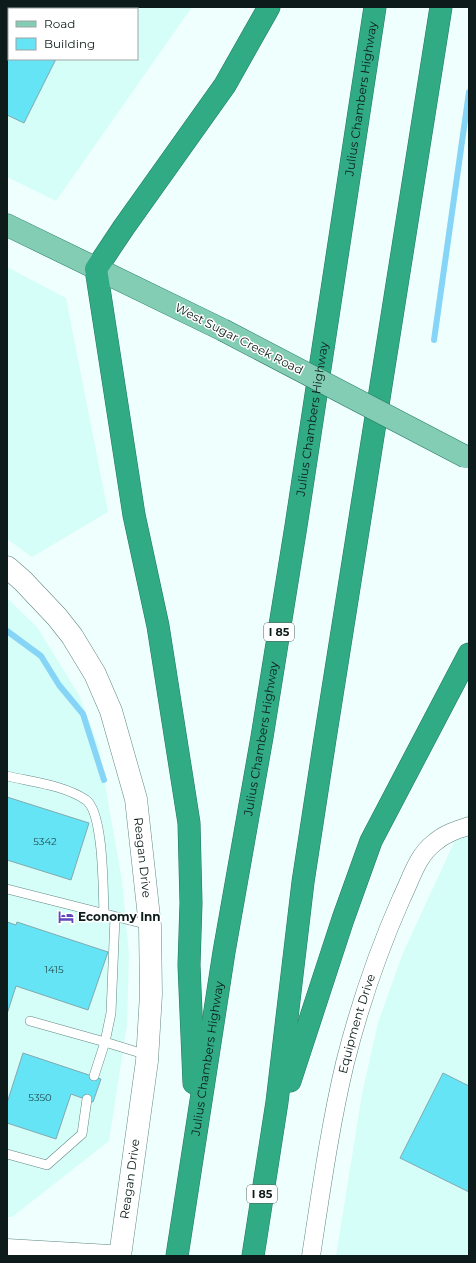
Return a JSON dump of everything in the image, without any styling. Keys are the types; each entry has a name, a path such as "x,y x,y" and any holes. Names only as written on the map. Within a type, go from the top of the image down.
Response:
{"highway":[{"path":"196,1134 190,965 191,903 189,823 158,626 134,515 96,269 225,84 269,7"},
{"name":"Julius Chambers Highway","path":"177,1256 224,952 262,737 295,534 375,7"},
{"name":"I 85","path":"253,1256 273,1132 304,882 325,739 441,7"},
{"path":"273,1132 343,919 371,841 469,654"}],"main road":[{"name":"West Sugar Creek Road","path":"7,225 223,330 467,458"}],"street":[{"name":"Reagan Drive","path":"7,568 24,581 72,636 95,674 111,711 136,799 150,926 151,994 147,1055 120,1256"},
{"name":"Equipment Drive","path":"311,1256 330,1132 345,1063 366,995 394,916 420,858 433,843 450,832 469,826"},
{"path":"7,1250 110,1256"}],"lane":[{"path":"7,776 69,791 88,801 96,821 103,860 104,914"},
{"path":"7,889 150,926"},
{"path":"94,1076 105,1042 111,1013 115,916"},
{"path":"30,1021 147,1055"},
{"path":"7,1154 47,1166 82,1134 87,1099"}],"shaded area":[{"path":"7,7 192,7 56,201 7,177"},
{"path":"7,267 66,298 108,512 32,557 7,539"},
{"name":"Economy Inn","path":"7,598 37,627 79,695 98,745 122,880 129,954 127,1025 109,1141 12,1217 7,1217"},
{"path":"469,810 469,1256 336,1256 362,1094 378,1023 402,955"}],"building":[{"path":"21,7 82,7 82,8"},
{"path":"8,33 8,60 56,60 24,123 7,115"},
{"path":"7,797 89,823 71,880 7,860"},
{"path":"7,922 16,925 17,922 108,952 88,1010 16,986 7,1014"},
{"path":"23,1053 101,1079 93,1102 71,1094 56,1139 7,1123 7,1103"},
{"path":"443,1073 469,1086 469,1192 400,1158"}],"waterway":[{"path":"434,340 469,92"},
{"path":"7,631 41,656 59,685 83,714 104,780"}],"place":[{"name":"Economy Inn","path":"66,917"}]}
